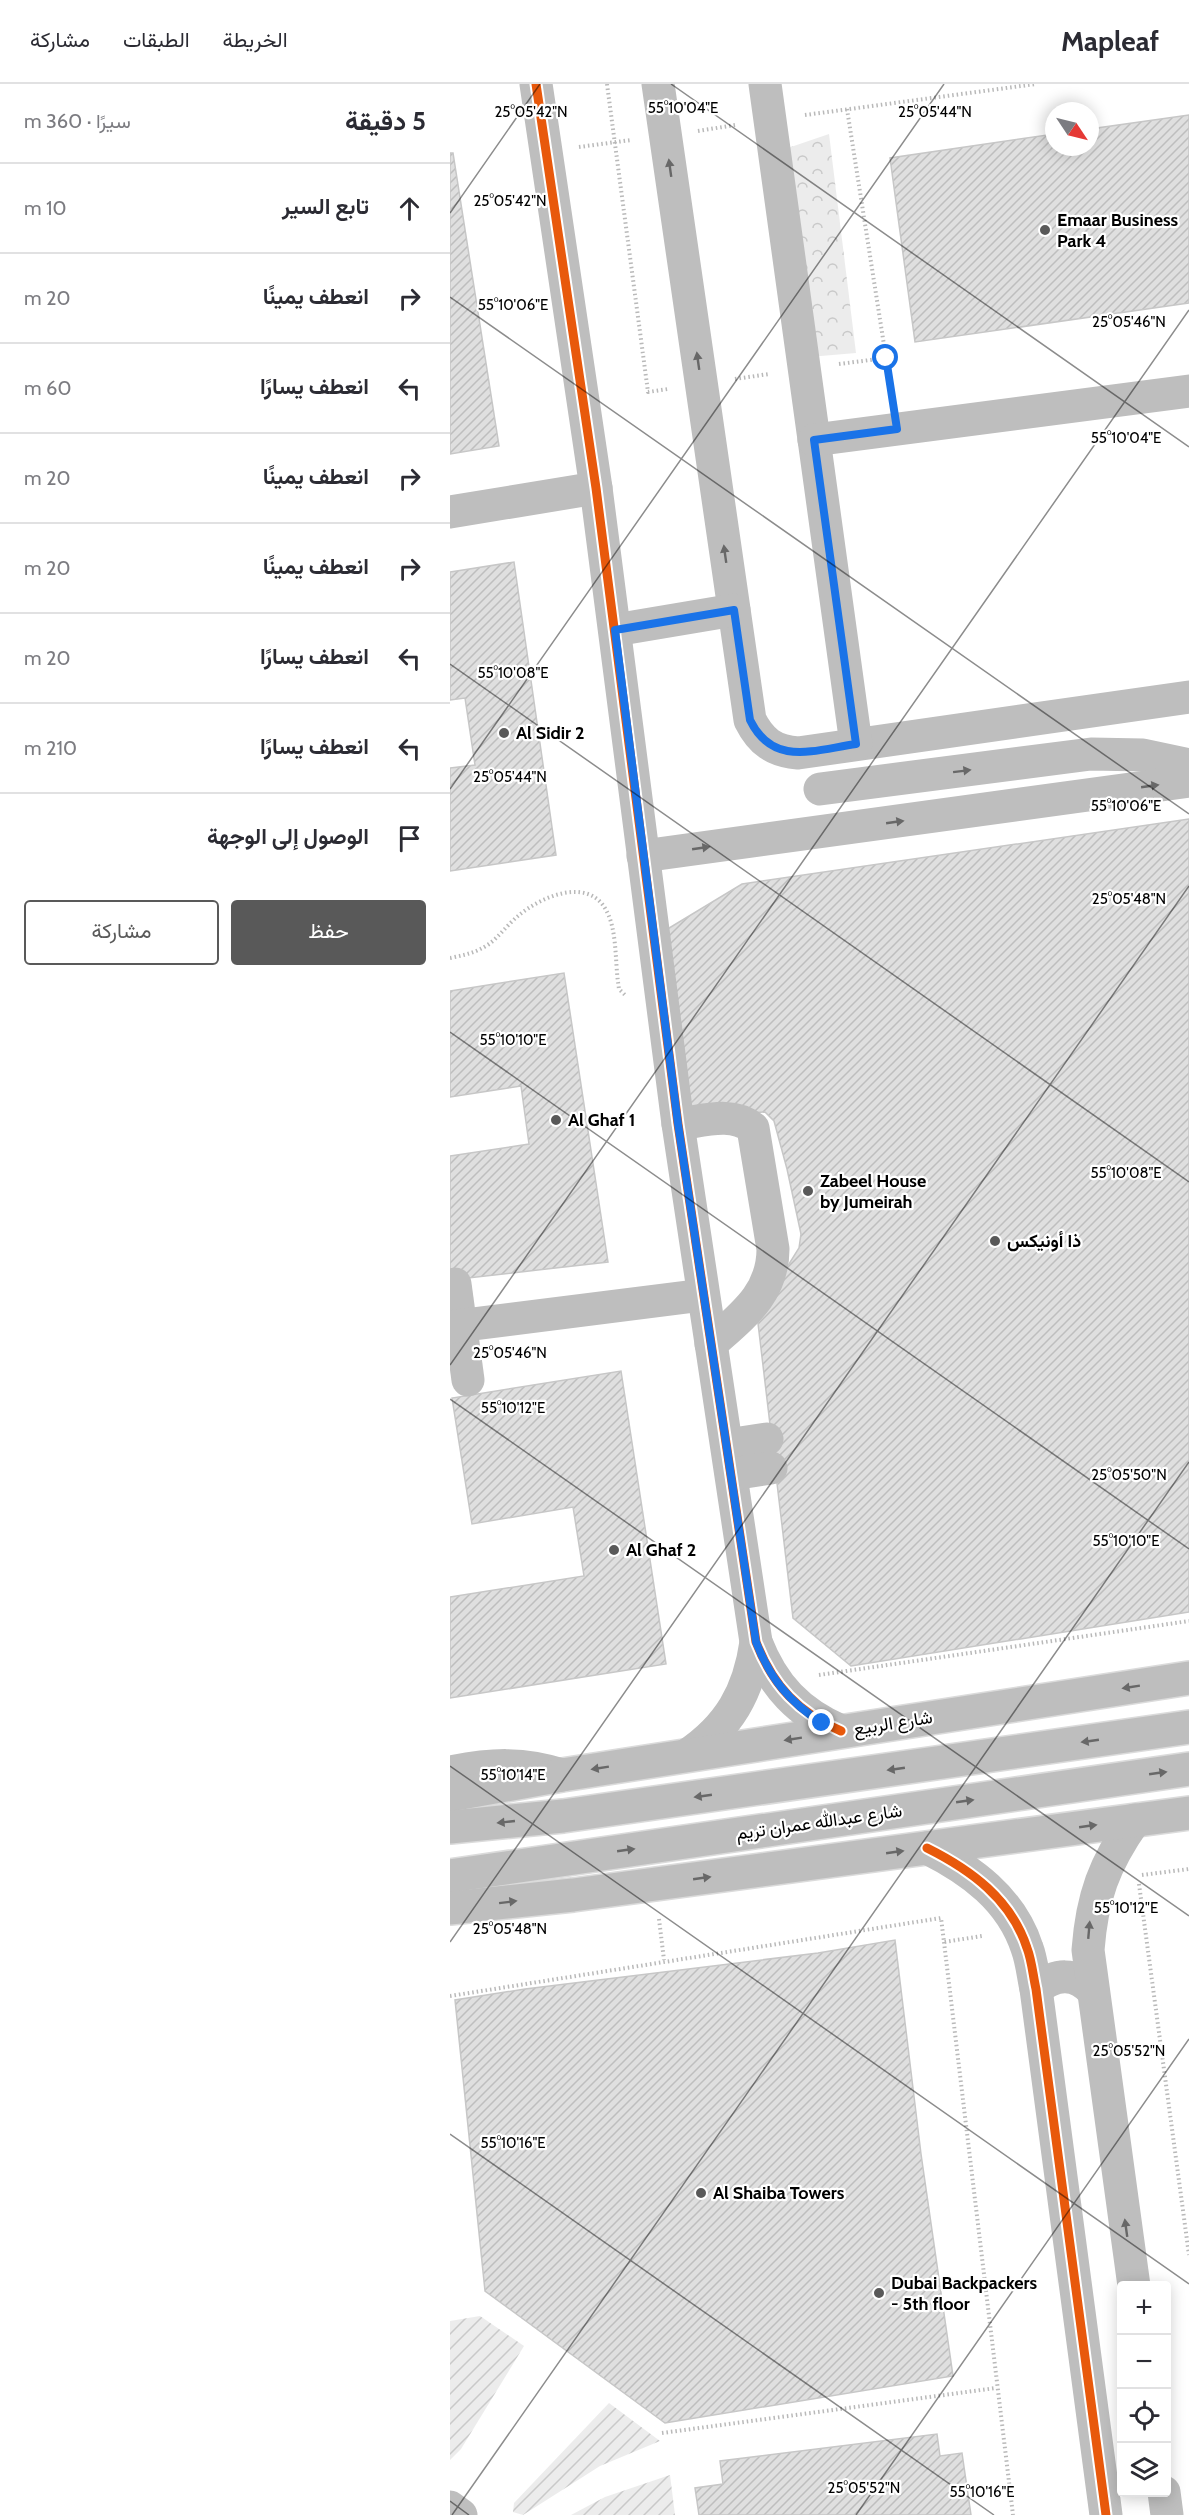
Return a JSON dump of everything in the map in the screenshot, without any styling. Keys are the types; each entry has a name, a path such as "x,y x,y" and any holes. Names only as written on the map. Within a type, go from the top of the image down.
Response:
{"street":[{"path":"536,84 614,619 678,1124 756,1642 774,1681 804,1712 842,1731"},
{"path":"658,84 750,720 757,734 768,745 782,751 798,753 1189,697"},
{"path":"765,84 856,744"},
{"path":"814,440 1189,391"},
{"path":"450,512 596,488"},
{"path":"614,619 732,600"},
{"path":"820,789 1091,754 1143,755 1189,765"},
{"path":"643,856 1189,781"},
{"path":"678,1124 722,1118 742,1119 753,1128 774,1249 774,1263 764,1290 756,1302 711,1344"},
{"path":"455,1284 453,1333 462,1381"},
{"path":"453,1333 703,1295"},
{"path":"729,1460 769,1454"},
{"path":"687,1755 714,1734 736,1708 746,1687 756,1642"},
{"name":"شارع الربيع","path":"450,1795 562,1774 1189,1678"},
{"path":"450,1827 563,1816 1189,1727"},
{"name":"شارع الربيع","path":"450,1772 502,1764 543,1768 562,1774"},
{"name":"شارع عبدالله عمران تريم","path":"450,1876 1189,1769"},
{"path":"450,1908 573,1895 1189,1812"},
{"path":"1133,2281 1088,1950 1090,1915 1099,1881 1114,1849 1134,1820"},
{"path":"927,1848 961,1865 989,1887 1011,1915 1027,1947 1036,1989 1106,2515"},
{"path":"1036,1989 1059,1976 1072,1977 1084,1982 1093,1991"},
{"path":"1165,2497 1167,2515"},
{"path":"450,2507 461,2515"}],"path":[{"path":"847,109 897,429"},
{"path":"450,958 470,954 490,943 513,920 539,902 578,891 590,894 607,910 620,989 631,998 661,992"},
{"path":"774,1681 1189,1621"},
{"path":"1138,1876 1189,2255"},
{"path":"658,1915 664,1960"},
{"path":"450,1996 664,1960 941,1918 1013,2515"},
{"path":"944,1942 1018,1930"},
{"path":"662,2433 996,2388"}],"green space":[{"path":"829,134 856,353 809,357 785,149"},
{"path":"480,2316 524,2346 461,2449 450,2460 450,2321"},
{"path":"609,2403 660,2441 600,2466 523,2515 513,2512 514,2503"},
{"path":"670,2475 675,2515 571,2515 605,2497"}],"building":[{"name":"Emaar Business Park 4","path":"1189,115 1189,303 915,342 890,158 1045,135 1045,156 1099,156 1099,128"},
{"path":"450,153 453,153 499,446 450,454"},
{"name":"Al Sidir 2","path":"514,562 556,855 450,871 450,768 475,765 465,698 450,700 450,572"},
{"name":"ذا أونيكس","path":"1189,819 1189,1612 851,1666 793,1618 757,1315 799,1248 801,1234 787,1169 774,1121 765,1112 685,1117 656,936 742,884"},
{"name":"Al Ghaf 1","path":"564,973 608,1262 450,1280 450,1156 529,1144 521,1086 450,1097 450,991"},
{"name":"Al Ghaf 2","path":"621,1371 666,1664 450,1698 450,1597 584,1576 573,1507 472,1524 452,1398"},
{"name":"Al Shaiba Towers","path":"895,1940 921,2154 953,2376 665,2423 485,2291 455,2000 525,1989 818,1953"},
{"path":"937,2434 940,2456 962,2453 971,2515 699,2515 695,2488 723,2484 720,2461"}],"cycle path":[{"path":"536,84 596,488 678,1124 756,1642 771,1672 789,1696 812,1716 841,1731"},
{"path":"927,1848 959,1866 988,1888 1011,1915 1030,1958 1106,2515"}],"place":[{"name":"Emaar Business Park 4","path":"1045,230"},
{"name":"Al Sidir 2","path":"504,733"},
{"name":"Al Ghaf 1","path":"556,1120"},
{"name":"Zabeel House by Jumeirah","path":"808,1191"},
{"name":"ذا أونيكس","path":"995,1241"},
{"name":"Al Ghaf 2","path":"614,1550"},
{"name":"Al Shaiba Towers","path":"701,2193"},
{"name":"Dubai Backpackers - 5th floor","path":"879,2293"}],"route":[{"path":"822,1723 804,1712 774,1681 756,1642 678,1124 615,630 734,610 750,720 757,734 768,745 782,751 798,753 856,744 814,440 897,429 886,358"}]}
